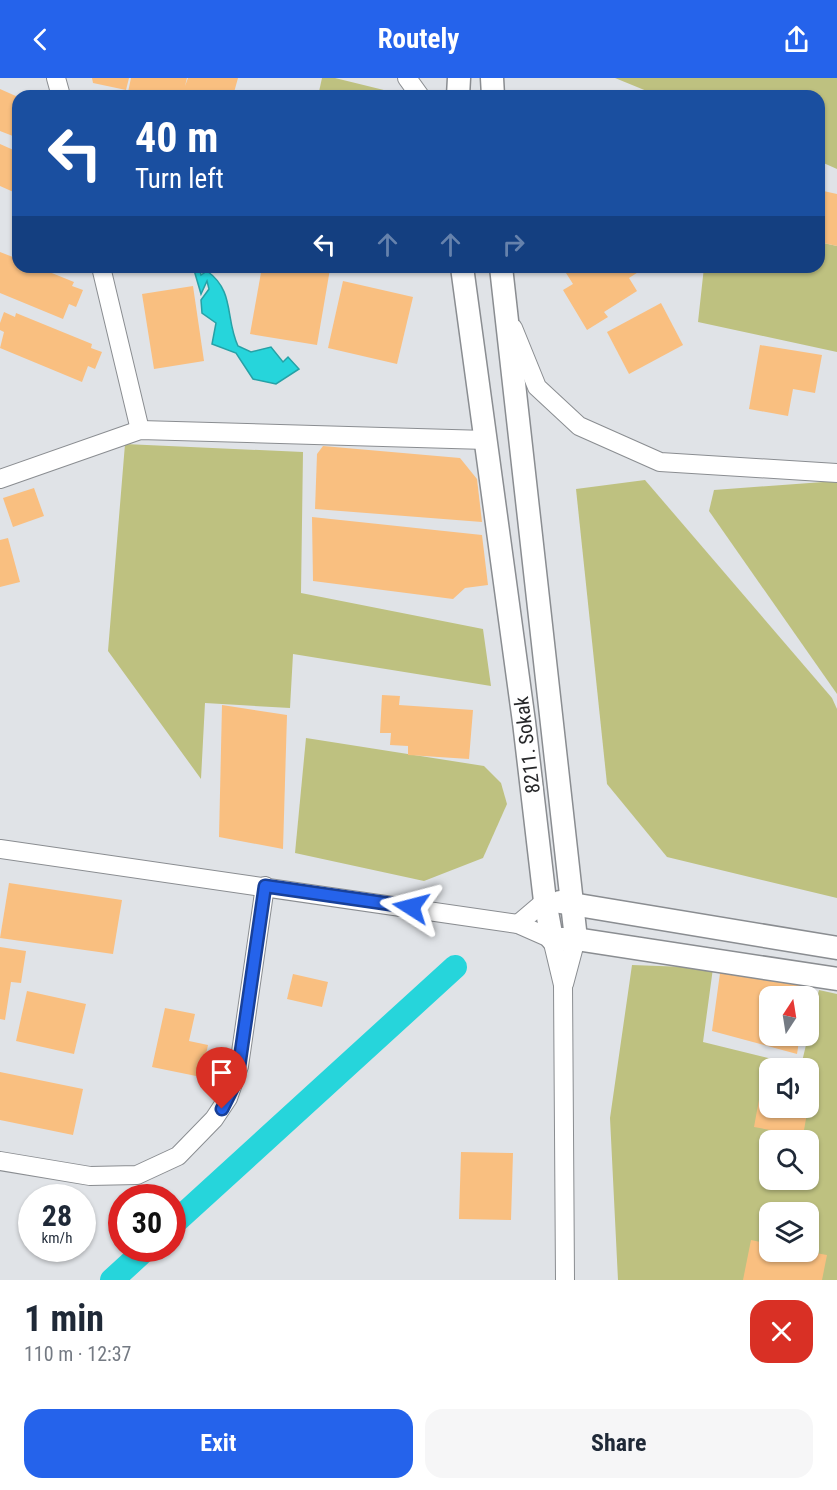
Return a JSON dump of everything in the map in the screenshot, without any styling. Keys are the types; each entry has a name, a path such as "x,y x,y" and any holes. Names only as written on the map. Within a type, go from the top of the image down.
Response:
{"street":[{"path":"102,273 140,430"},
{"name":"8211. Sokak","path":"463,273 524,722 544,901 552,939"},
{"path":"501,273 573,903 576,939 563,985"},
{"path":"504,307 537,387 579,426 660,462 837,473"},
{"path":"0,479 140,430 486,440"},
{"path":"0,849 518,924 552,939 576,939 837,979"},
{"path":"0,1161 106,1178 137,1174 178,1156 207,1127 228,1098 239,1066 265,886"},
{"path":"518,924 544,901 573,903 837,948"},
{"path":"552,939 563,985 565,1280"}],"green space":[{"path":"322,78 335,78 384,90 319,90"},
{"path":"615,78 837,78 837,169 825,164 825,90 644,90"},
{"path":"825,243 837,246 837,352 698,322 703,273 825,273"},
{"path":"125,444 303,452 301,593 483,629 491,686 293,654 290,708 205,703 201,779 108,651"},
{"path":"645,480 832,698 837,709 837,898 667,857 607,784 576,489"},
{"path":"837,481 837,694 709,511 714,490"},
{"path":"306,738 484,766 501,783 507,804 483,858 424,881 295,853"},
{"path":"632,965 713,968 703,1042 768,1058 759,1058 759,1118 819,1118 819,1058 803,1058 806,1046 819,1046 819,990 837,994 837,1280 618,1280 610,1118"}],"water":[{"path":"195,273 201,275 209,273 222,287 226,296 238,346 251,352 271,347 283,362 288,357 299,369 276,384 253,379 236,353 212,344 216,323 202,313 201,300 209,289 207,281 201,294"}],"building":[{"path":"92,78 129,78 126,90 93,83"},
{"path":"131,78 187,78 185,86 188,78 238,78 235,90 128,90"},
{"path":"0,89 12,94 12,136 0,131"},
{"path":"0,144 12,149 12,191 0,186"},
{"path":"825,191 837,194 837,246 825,243"},
{"path":"0,252 12,257 12,273 52,273 74,282 72,286 83,290 76,307 69,304 63,319 0,293"},
{"path":"261,273 329,273 317,345 250,334"},
{"path":"566,273 637,273 629,278 637,291 604,312 608,317 587,330 563,290 573,284"},
{"path":"343,281 413,297 397,364 328,348"},
{"path":"193,286 204,361 154,369 142,294"},
{"path":"661,303 683,345 629,374 607,332"},
{"path":"4,312 15,317 16,313 92,344 91,348 102,352 95,369 88,366 82,382 0,348 4,332 0,330 0,323"},
{"path":"760,345 822,355 815,393 793,389 788,416 749,409"},
{"path":"323,446 460,458 477,479 482,522 315,509 317,454"},
{"path":"34,488 44,516 13,527 3,498"},
{"path":"312,517 482,535 488,585 465,588 453,599 313,581"},
{"path":"8,538 20,582 0,587 0,540"},
{"path":"382,695 400,696 399,705 473,710 469,759 408,755 408,746 390,745 391,733 380,733"},
{"path":"222,705 287,715 283,849 219,837"},
{"path":"9,883 122,900 113,954 0,938"},
{"path":"0,947 26,951 21,983 11,982 5,1020 0,1019"},
{"path":"721,966 810,978 809,986 759,986 759,1044 712,1031"},
{"path":"293,974 328,982 322,1007 287,999"},
{"path":"27,991 86,1004 74,1054 16,1041"},
{"path":"165,1008 195,1014 189,1041 208,1045 201,1077 152,1067"},
{"path":"767,1046 798,1046 797,1054"},
{"path":"0,1072 83,1089 73,1135 0,1120"},
{"path":"759,1100 759,1118 806,1118 804,1130 770,1130 754,1127"},
{"path":"461,1152 513,1153 511,1220 459,1219"},
{"path":"751,1240 759,1242 759,1262 819,1262 819,1254 827,1255 822,1280 743,1280"}],"waterway":[{"path":"186,1212 455,967"},
{"path":"112,1280 132,1262"}],"route":[{"path":"222,1109 235,1083 239,1066 265,886 411,907"}]}
